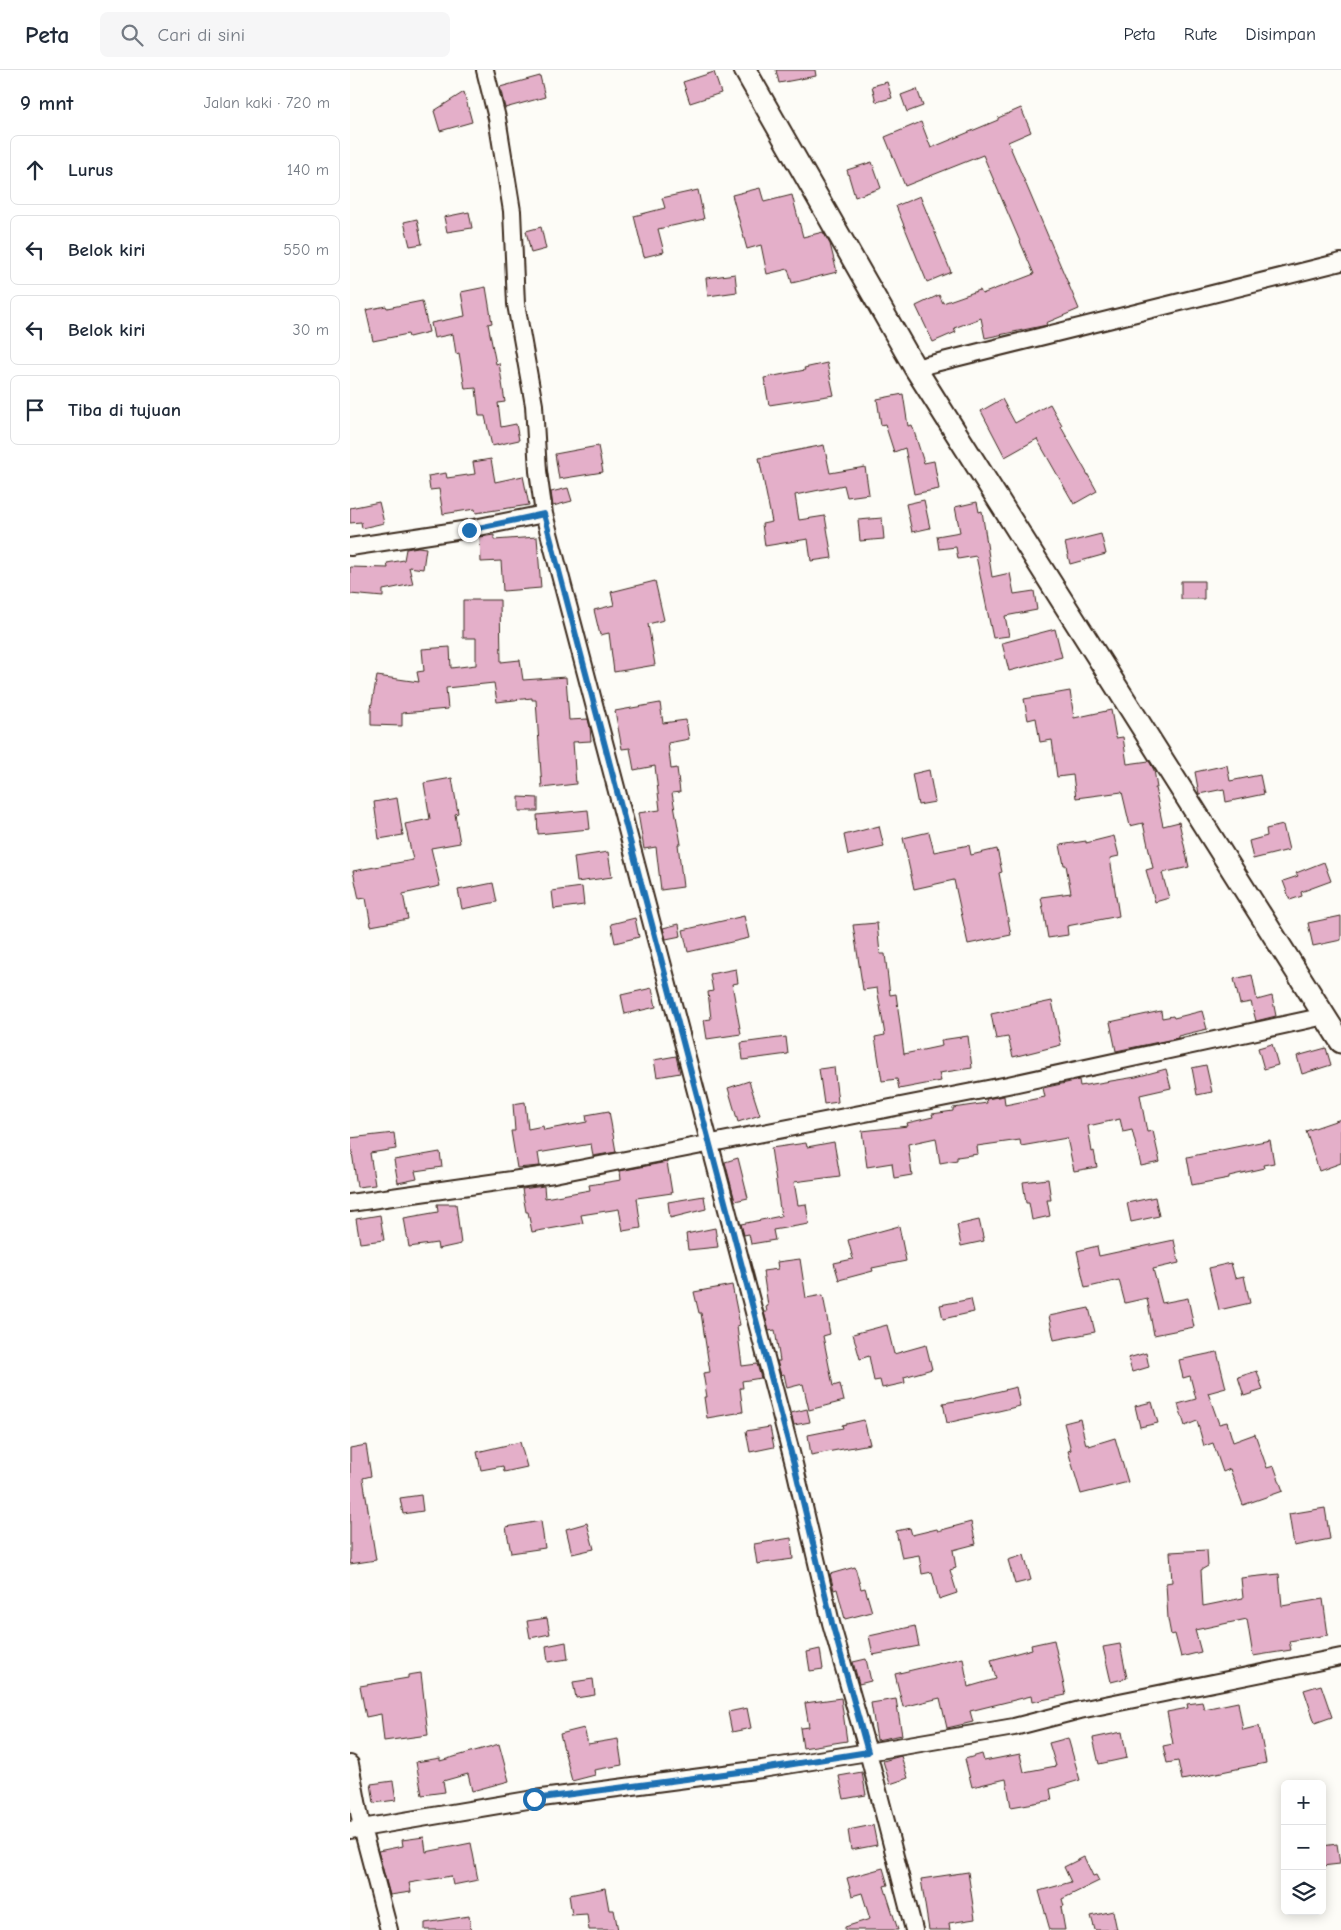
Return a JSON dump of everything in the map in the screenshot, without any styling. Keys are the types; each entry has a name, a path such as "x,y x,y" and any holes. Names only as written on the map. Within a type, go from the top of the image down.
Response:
{"street":[{"path":"485,70 497,118 512,211 516,304 534,405 538,471 544,514 794,1464 832,1623 914,1930"},
{"path":"745,70 915,368 1341,1042"},
{"path":"915,368 1341,262"},
{"path":"350,547 469,530 544,514"},
{"path":"350,1204 554,1174 709,1142 1008,1085 1325,1016"},
{"path":"356,1829 534,1799 762,1769 1014,1727 1080,1710 1341,1657"},
{"path":"350,1764 356,1829 389,1930"}],"building":[{"path":"776,70 815,70 816,76 779,83"},
{"path":"714,72 721,93 690,103 683,82"},
{"path":"540,76 545,97 505,108 500,87"},
{"path":"887,82 892,98 876,102 872,86"},
{"path":"917,89 923,106 907,112 901,95"},
{"path":"464,92 472,122 440,131 434,111"},
{"path":"1021,108 1031,132 1008,142 1079,309 1046,323 1047,325 985,338 981,318 954,328 956,332 933,342 916,306 939,295 943,303 980,290 982,294 1034,274 983,155 905,186 885,137 921,122 931,148 998,120 998,118"},
{"path":"872,162 881,188 855,197 847,170"},
{"path":"760,188 764,202 792,195 803,237 823,232 830,244 837,272 792,283 788,269 767,274 761,245 747,249 732,195"},
{"path":"698,190 704,219 658,229 664,252 644,257 634,216 665,208 662,198"},
{"path":"920,196 951,272 927,282 896,206"},
{"path":"469,212 472,228 447,232 444,217"},
{"path":"417,219 422,244 410,246 404,222"},
{"path":"541,227 546,249 531,253 526,231"},
{"path":"735,274 737,292 708,296 706,278"},
{"path":"486,287 492,323 488,324 496,364 499,363 505,402 498,403 501,427 516,424 519,440 492,446 485,416 479,416 476,388 465,389 459,353 456,354 453,334 434,338 431,323 465,316 461,292"},
{"path":"422,301 429,332 409,337 408,334 373,341 366,310"},
{"path":"827,363 834,395 769,405 764,378 805,370 804,368"},
{"path":"903,394 908,426 912,425 924,463 934,461 939,489 914,494 905,448 894,452 885,424 881,425 877,399"},
{"path":"1002,399 1015,423 1050,404 1097,491 1074,504 1037,439 1005,457 981,411"},
{"path":"824,445 830,473 865,467 869,494 847,497 844,485 795,495 799,520 825,516 832,558 811,561 808,539 765,546 762,524 772,522 759,458"},
{"path":"598,446 603,472 559,479 555,454"},
{"path":"491,459 495,482 523,476 529,505 476,513 475,509 443,514 439,489 430,490 428,476 446,473 447,478 475,474 473,462"},
{"path":"568,488 572,501 553,506 551,492"},
{"path":"924,500 930,528 912,532 906,504"},
{"path":"379,502 384,523 362,528 361,522 350,523 350,508"},
{"path":"977,502 979,512 982,511 992,577 1010,573 1014,594 1034,591 1037,610 1005,616 1009,636 993,638 976,556 958,559 956,547 939,549 937,536 960,532 955,507"},
{"path":"882,518 884,539 860,541 858,520"},
{"path":"1101,534 1106,554 1070,564 1065,543"},
{"path":"494,535 494,540 537,537 541,588 503,591 501,561 481,562 480,537"},
{"path":"426,548 423,569 409,567 413,584 383,590 383,597 350,594 350,567 388,568 387,563 404,560 406,549"},
{"path":"655,581 664,620 648,624 655,665 614,672 609,633 600,635 594,610 614,605 611,592"},
{"path":"1181,581 1204,581 1204,599 1181,599"},
{"path":"463,600 500,600 501,662 520,660 523,680 566,677 569,720 588,719 590,727 591,741 573,742 576,784 542,788 536,700 532,700 532,698 497,702 494,683 446,688 448,709 402,713 402,726 371,725 371,708 377,676 419,682 417,672 424,671 422,649 450,647 451,668 476,665 476,638 463,638"},
{"path":"1055,629 1062,657 1009,671 1002,643"},
{"path":"1070,691 1074,718 1111,710 1116,738 1123,737 1127,764 1149,761 1154,770 1157,788 1155,788 1163,826 1179,822 1189,867 1162,873 1169,898 1155,902 1146,870 1153,868 1143,823 1130,826 1122,792 1076,798 1073,775 1057,777 1052,740 1040,742 1036,718 1028,720 1024,699"},
{"path":"660,703 663,723 686,720 689,739 668,743 671,769 677,768 680,792 672,793 681,844 678,844 683,887 661,890 656,847 644,849 638,813 660,810 655,766 634,770 630,748 622,749 615,711"},
{"path":"1227,765 1230,781 1260,775 1264,794 1226,802 1224,789 1199,794 1195,772"},
{"path":"929,770 935,802 918,805 912,774"},
{"path":"452,778 458,813 455,814 460,843 431,848 440,886 403,894 408,919 371,926 366,898 359,899 353,871 413,860 405,824 430,819 424,783"},
{"path":"519,797 538,798 538,811 519,811"},
{"path":"397,798 403,835 379,839 374,802"},
{"path":"588,810 590,829 538,834 537,815"},
{"path":"1283,825 1289,850 1253,859 1249,841 1267,836 1266,829"},
{"path":"879,826 884,847 848,855 844,835"},
{"path":"929,832 934,852 969,845 971,855 997,849 1002,872 999,873 1011,935 968,944 954,880 914,889 903,838"},
{"path":"1114,836 1119,856 1110,858 1119,916 1067,926 1068,935 1048,938 1041,897 1071,893 1060,845 1086,841 1086,843"},
{"path":"608,852 612,877 577,882 574,857"},
{"path":"1324,862 1331,881 1301,892 1302,896 1290,900 1283,881 1298,876 1296,873"},
{"path":"493,883 497,902 462,909 458,890"},
{"path":"582,887 584,905 554,909 552,891"},
{"path":"744,916 749,938 688,952 683,930"},
{"path":"1341,916 1341,940 1313,946 1308,923"},
{"path":"635,918 639,937 615,943 611,924"},
{"path":"877,923 880,954 885,954 890,995 896,994 904,1054 942,1046 941,1040 968,1036 972,1068 939,1073 941,1081 899,1089 897,1079 882,1081 875,1037 885,1035 877,988 863,990 853,925"},
{"path":"679,924 681,936 666,939 663,928"},
{"path":"736,969 738,983 732,984 741,1034 707,1039 704,1020 711,1019 708,992 713,991 710,974"},
{"path":"1252,975 1257,1000 1272,996 1276,1016 1256,1021 1251,1002 1240,1004 1234,979"},
{"path":"652,988 656,1007 625,1014 621,995"},
{"path":"1052,1001 1061,1045 1013,1057 1008,1037 996,1039 991,1014"},
{"path":"1161,1011 1162,1018 1173,1016 1174,1018 1202,1011 1207,1029 1178,1036 1178,1038 1116,1051 1110,1022"},
{"path":"786,1037 788,1054 743,1060 741,1043"},
{"path":"1272,1044 1278,1065 1264,1069 1258,1048"},
{"path":"1326,1048 1331,1065 1302,1074 1297,1056"},
{"path":"676,1056 680,1073 657,1077 654,1060"},
{"path":"1206,1065 1212,1092 1197,1095 1192,1068"},
{"path":"834,1067 838,1102 824,1104 819,1069"},
{"path":"1166,1069 1171,1088 1140,1095 1147,1132 1153,1131 1160,1162 1141,1166 1132,1130 1123,1132 1120,1119 1088,1126 1092,1152 1094,1151 1097,1167 1074,1171 1067,1138 1021,1146 1020,1140 977,1146 978,1154 957,1157 957,1160 940,1163 936,1138 908,1144 912,1175 894,1178 892,1163 867,1167 862,1131 908,1126 907,1123 933,1117 932,1114 953,1111 953,1108 987,1103 986,1099 1004,1096 1005,1105 1045,1097 1043,1088 1079,1080 1080,1086 1136,1077"},
{"path":"749,1081 760,1115 738,1122 728,1088"},
{"path":"525,1102 528,1129 543,1126 544,1130 587,1122 586,1115 609,1111 616,1152 593,1156 591,1144 538,1153 540,1166 517,1168 511,1131 515,1131 513,1104"},
{"path":"1341,1119 1341,1163 1319,1171 1306,1131"},
{"path":"394,1133 396,1149 370,1153 375,1185 357,1187 350,1138"},
{"path":"1270,1140 1274,1163 1263,1165 1264,1168 1229,1176 1229,1178 1192,1185 1187,1157"},
{"path":"834,1142 840,1176 794,1182 798,1205 806,1204 809,1224 773,1230 775,1240 751,1244 749,1234 744,1235 741,1224 781,1216 771,1148 806,1143 807,1147"},
{"path":"440,1152 442,1167 415,1171 417,1179 398,1183 394,1160"},
{"path":"738,1158 748,1198 735,1201 725,1162"},
{"path":"667,1162 672,1193 637,1198 641,1228 623,1231 619,1209 581,1215 583,1223 532,1232 522,1189 544,1186 545,1198 590,1190 589,1185 621,1180 620,1171"},
{"path":"1048,1179 1051,1200 1047,1200 1050,1216 1032,1220 1029,1203 1026,1203 1023,1182"},
{"path":"704,1196 706,1209 670,1218 668,1202"},
{"path":"1155,1197 1159,1216 1131,1222 1127,1203"},
{"path":"437,1204 456,1204 461,1244 438,1249 437,1243 409,1247 404,1218 438,1212"},
{"path":"380,1215 384,1240 360,1243 356,1219"},
{"path":"979,1220 984,1241 961,1246 957,1225"},
{"path":"899,1226 906,1261 872,1268 873,1271 839,1280 834,1263 853,1259 848,1240"},
{"path":"715,1228 718,1247 688,1250 686,1234"},
{"path":"1174,1240 1179,1263 1153,1269 1162,1303 1188,1298 1194,1327 1154,1335 1147,1298 1125,1303 1119,1280 1085,1288 1077,1251 1097,1246 1099,1256"},
{"path":"800,1259 806,1298 823,1295 830,1334 823,1336 833,1386 840,1384 844,1401 809,1410 803,1384 787,1388 784,1374 781,1375 777,1361 780,1361 775,1330 769,1331 764,1312 767,1312 766,1307 768,1306 763,1271 778,1269 777,1262"},
{"path":"1231,1263 1235,1278 1244,1276 1250,1303 1219,1310 1209,1268"},
{"path":"732,1285 740,1325 737,1326 742,1366 757,1364 761,1378 742,1381 743,1388 740,1388 743,1412 707,1418 704,1397 707,1397 703,1373 710,1372 701,1313 699,1313 694,1292"},
{"path":"971,1299 974,1312 943,1319 940,1305"},
{"path":"1089,1308 1095,1332 1054,1340 1049,1316"},
{"path":"887,1325 894,1354 926,1345 932,1369 904,1377 905,1383 882,1388 880,1380 874,1381 869,1356 860,1359 853,1334"},
{"path":"1217,1352 1226,1388 1208,1393 1219,1424 1227,1422 1233,1442 1255,1434 1267,1468 1274,1466 1283,1491 1243,1505 1230,1469 1223,1472 1213,1443 1204,1446 1197,1421 1185,1426 1178,1404 1196,1399 1190,1376 1183,1378 1179,1360"},
{"path":"1146,1353 1149,1367 1132,1372 1128,1358"},
{"path":"1257,1371 1263,1390 1244,1396 1238,1377"},
{"path":"1016,1387 1020,1406 947,1423 943,1403"},
{"path":"1152,1402 1158,1423 1140,1427 1135,1406"},
{"path":"807,1409 810,1422 794,1425 791,1413"},
{"path":"1080,1419 1086,1445 1088,1444 1089,1446 1115,1438 1128,1482 1081,1494 1068,1451 1071,1450 1064,1423"},
{"path":"864,1420 870,1444 811,1455 808,1435 843,1428 842,1425"},
{"path":"770,1427 774,1447 750,1452 746,1431"},
{"path":"520,1442 527,1467 504,1472 503,1466 481,1470 477,1452"},
{"path":"366,1445 371,1476 363,1478 376,1560 350,1564 350,1448"},
{"path":"421,1495 423,1511 403,1514 400,1498"},
{"path":"1325,1508 1330,1539 1294,1546 1289,1514"},
{"path":"541,1521 545,1548 511,1553 506,1527"},
{"path":"971,1522 976,1544 953,1550 956,1568 950,1570 957,1593 939,1599 932,1572 922,1574 919,1555 902,1558 896,1531 910,1528 912,1535 937,1529 938,1531"},
{"path":"587,1523 594,1549 572,1554 566,1529"},
{"path":"791,1538 793,1559 757,1564 754,1544"},
{"path":"1207,1550 1208,1566 1201,1570 1203,1606 1243,1598 1241,1578 1279,1574 1282,1606 1323,1599 1328,1635 1289,1641 1291,1650 1253,1656 1247,1619 1195,1630 1201,1652 1181,1657 1175,1634 1171,1635 1168,1619 1166,1583 1172,1582 1170,1552"},
{"path":"1024,1555 1031,1580 1015,1584 1008,1560"},
{"path":"855,1567 861,1589 865,1588 872,1612 845,1619 837,1589 834,1590 830,1574"},
{"path":"547,1618 550,1634 530,1638 527,1621"},
{"path":"915,1626 919,1646 873,1655 869,1636"},
{"path":"1054,1640 1066,1695 1032,1702 1031,1696 970,1711 973,1722 947,1728 940,1698 903,1707 895,1674 963,1658 968,1687 996,1679 991,1660 1032,1649 1031,1645"},
{"path":"566,1642 568,1659 548,1662 546,1646"},
{"path":"1120,1644 1127,1678 1111,1682 1103,1647"},
{"path":"820,1649 823,1669 810,1671 807,1652"},
{"path":"866,1659 871,1681 859,1684 853,1662"},
{"path":"421,1673 428,1735 384,1741 381,1714 366,1717 360,1686 408,1678 408,1675"},
{"path":"593,1679 595,1695 576,1698 573,1682"},
{"path":"1321,1685 1332,1717 1315,1723 1304,1690"},
{"path":"841,1698 847,1741 803,1748 800,1728 809,1727 805,1703"},
{"path":"896,1699 902,1735 877,1740 871,1703"},
{"path":"1202,1702 1204,1709 1238,1702 1243,1730 1259,1726 1266,1763 1182,1780 1178,1761 1167,1763 1163,1746 1173,1744 1167,1712 1188,1708 1187,1704"},
{"path":"747,1708 751,1728 732,1732 728,1712"},
{"path":"584,1728 588,1744 618,1739 622,1765 594,1770 595,1775 572,1781 560,1734"},
{"path":"1122,1732 1127,1758 1099,1764 1093,1738"},
{"path":"1068,1738 1080,1780 1050,1789 1052,1800 1011,1807 1006,1779 972,1787 965,1759 982,1754 984,1761 1020,1754 1024,1772 1056,1766 1049,1743"},
{"path":"499,1744 509,1781 472,1791 468,1774 443,1781 445,1792 422,1795 416,1762 440,1758 440,1761"},
{"path":"901,1756 908,1778 890,1784 883,1761"},
{"path":"862,1772 866,1795 844,1799 839,1776"},
{"path":"393,1781 396,1800 374,1803 371,1784"},
{"path":"873,1825 877,1845 851,1850 848,1830"},
{"path":"424,1837 426,1852 471,1843 478,1880 453,1885 451,1876 409,1883 411,1892 390,1895 378,1851 403,1846 402,1840"},
{"path":"1337,1844 1340,1864 1326,1866 1326,1845"},
{"path":"1084,1857 1093,1876 1096,1875 1099,1881 1062,1899 1064,1906 1061,1907 1065,1930 1050,1930 1039,1891 1071,1882 1064,1867"},
{"path":"883,1868 888,1885 884,1886 898,1930 845,1930 845,1927 870,1919 862,1893 852,1896 847,1878"},
{"path":"968,1872 975,1919 949,1923 950,1930 929,1930 921,1879"},
{"path":"605,1888 609,1910 614,1910 618,1930 589,1930 587,1914 572,1915 569,1895"},
{"path":"1113,1911 1117,1930 1095,1930 1091,1916"},
{"path":"469,1916 471,1930 425,1930 425,1923"}],"route":[{"path":"469,530 544,514 794,1464 832,1623 868,1752 762,1769 534,1799"}]}
